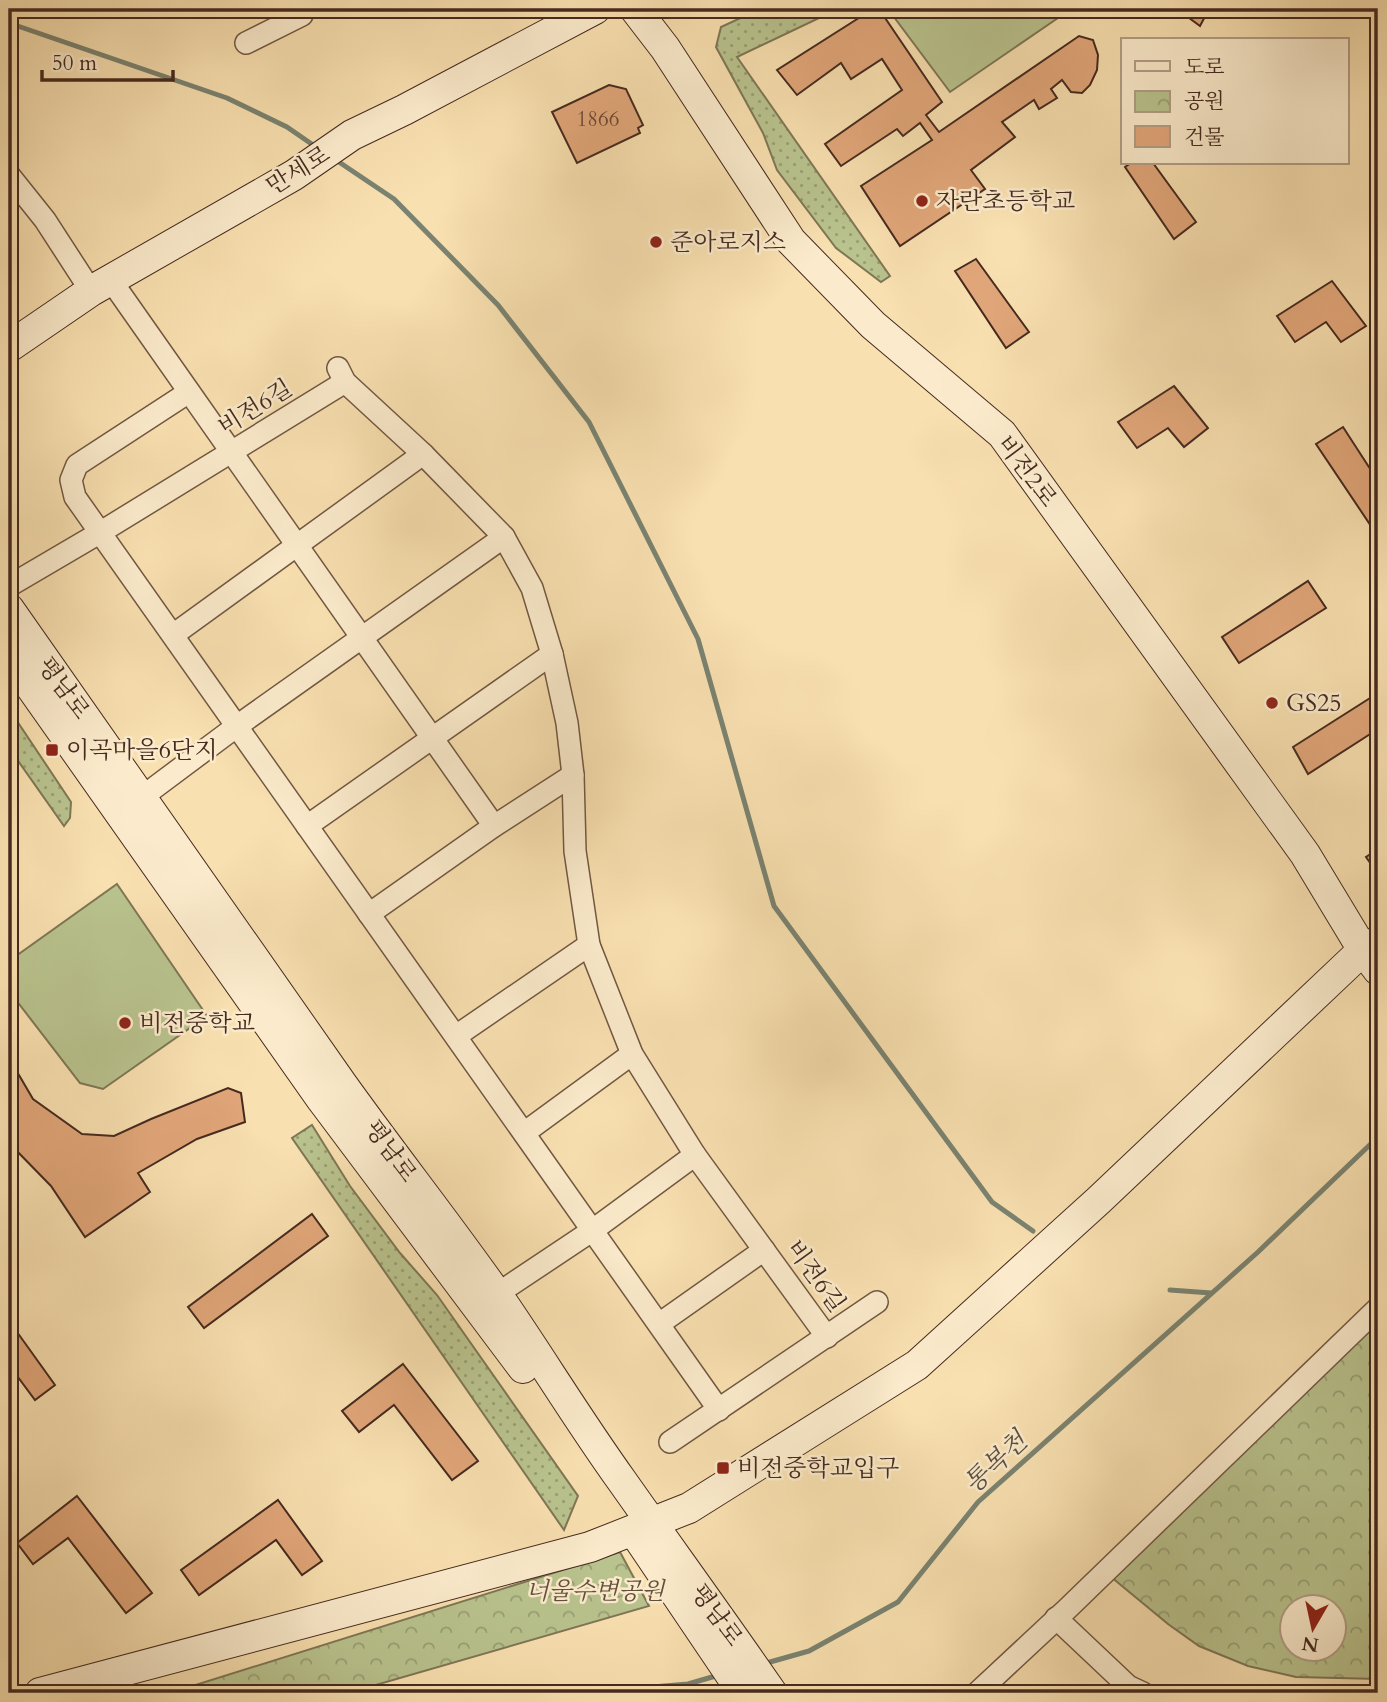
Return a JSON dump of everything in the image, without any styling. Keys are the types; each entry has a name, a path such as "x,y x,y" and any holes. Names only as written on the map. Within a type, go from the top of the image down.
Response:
{"street":[{"name":"만세로","path":"9,346 100,285 294,175 352,135 595,9"},
{"name":"비전2로","path":"635,9 665,48 792,241 873,325 1002,434 1305,854 1373,954"},
{"path":"246,43 303,11"},
{"path":"10,177 189,392 494,826"},
{"name":"비전6길","path":"9,586 232,452 342,375 504,537 532,588 552,654 567,723 573,775 575,851 589,945 632,1054 695,1155 827,1337 670,1443"},
{"path":"189,392 77,465 71,480 75,497 719,1410"},
{"path":"173,635 423,454"},
{"path":"142,797 237,726 504,537"},
{"name":"평남로","path":"9,610 344,1087 487,1301 559,1390 622,1482 643,1526 657,1567 743,1693"},
{"path":"307,825 552,654"},
{"path":"9,656 323,1100 487,1301 593,1230 695,1155"},
{"path":"369,914 494,826 573,775"},
{"path":"456,1036 589,945"},
{"path":"40,1693 590,1548 689,1508 917,1365 1373,954"},
{"path":"524,1133 632,1054"},
{"path":"659,1324 764,1250"},
{"path":"827,1337 877,1302"},
{"path":"977,1693 1378,1308"},
{"name":"평남로","path":"643,1526 675,1557 772,1693"},
{"path":"1056,1618 1128,1686 1143,1693"}],"green space":[{"path":"760,9 838,9 737,57 890,276 881,282 836,248 777,170 763,133 716,47 721,27"},
{"path":"888,9 1071,9 950,92"},
{"path":"9,709 71,802 70,818 64,826 9,748"},
{"path":"117,884 207,1016 103,1089 80,1083 9,991 9,961"},
{"path":"312,1125 350,1186 400,1253 437,1295 578,1496 564,1530 292,1138"},
{"path":"1378,1308 1378,1679 1296,1677 1248,1666 1199,1646 1105,1572"},
{"name":"너울수변공원","path":"620,1552 649,1606 348,1693 170,1693"}],"building":[{"path":"873,9 879,9 942,102 926,115 939,132 1079,36 1093,40 1098,55 1097,70 1090,85 1082,93 1071,92 1062,80 1051,89 1057,98 1039,109 1034,100 1002,122 1015,137 971,170 985,189 900,246 861,186 932,140 920,123 903,136 897,129 841,166 825,144 902,90 882,59 851,79 841,63 797,95 777,70"},
{"path":"1177,9 1209,9 1200,26"},
{"path":"609,85 626,89 643,125 638,128 640,133 577,163 552,112"},
{"path":"1130,164 1154,164 1196,222 1174,239 1125,167"},
{"path":"976,259 1029,332 1006,348 955,271"},
{"path":"1332,281 1366,326 1341,342 1326,322 1295,342 1277,316"},
{"path":"1174,386 1208,428 1184,447 1168,428 1137,448 1118,422"},
{"path":"1343,427 1378,481 1378,530 1375,532 1316,444"},
{"path":"1308,581 1326,608 1239,663 1222,637"},
{"path":"1378,693 1378,729 1308,774 1293,747"},
{"path":"1378,849 1378,874 1366,857"},
{"path":"9,1058 33,1099 82,1134 114,1136 228,1088 241,1093 245,1122 197,1139 138,1173 150,1192 85,1237 51,1186 9,1143"},
{"path":"312,1214 328,1236 204,1328 188,1307"},
{"path":"12,1325 55,1385 35,1400 9,1365 9,1327"},
{"path":"403,1364 478,1461 452,1480 394,1405 359,1432 342,1411"},
{"path":"77,1496 152,1593 126,1613 68,1538 33,1564 17,1543"},
{"path":"278,1500 322,1561 302,1575 276,1540 199,1595 181,1570"}],"waterway":[{"path":"9,23 227,98 287,127 316,147"},
{"path":"333,158 394,199 498,305 589,422 698,639 774,906 992,1202 1033,1231"},
{"name":"통복천","path":"763,1664 809,1651 898,1602 978,1502 1258,1252 1378,1137"},
{"path":"1170,1290 1211,1293"},
{"name":"통복천","path":"581,1693 688,1684 719,1675"}],"place":[{"name":"자란초등학교","path":"922,201"},
{"name":"준아로지스","path":"656,242"},
{"name":"GS25","path":"1272,703"},
{"name":"이곡마을6단지","path":"52,750"},
{"name":"비전중학교","path":"125,1023"},
{"name":"비전중학교입구","path":"723,1468"}]}
